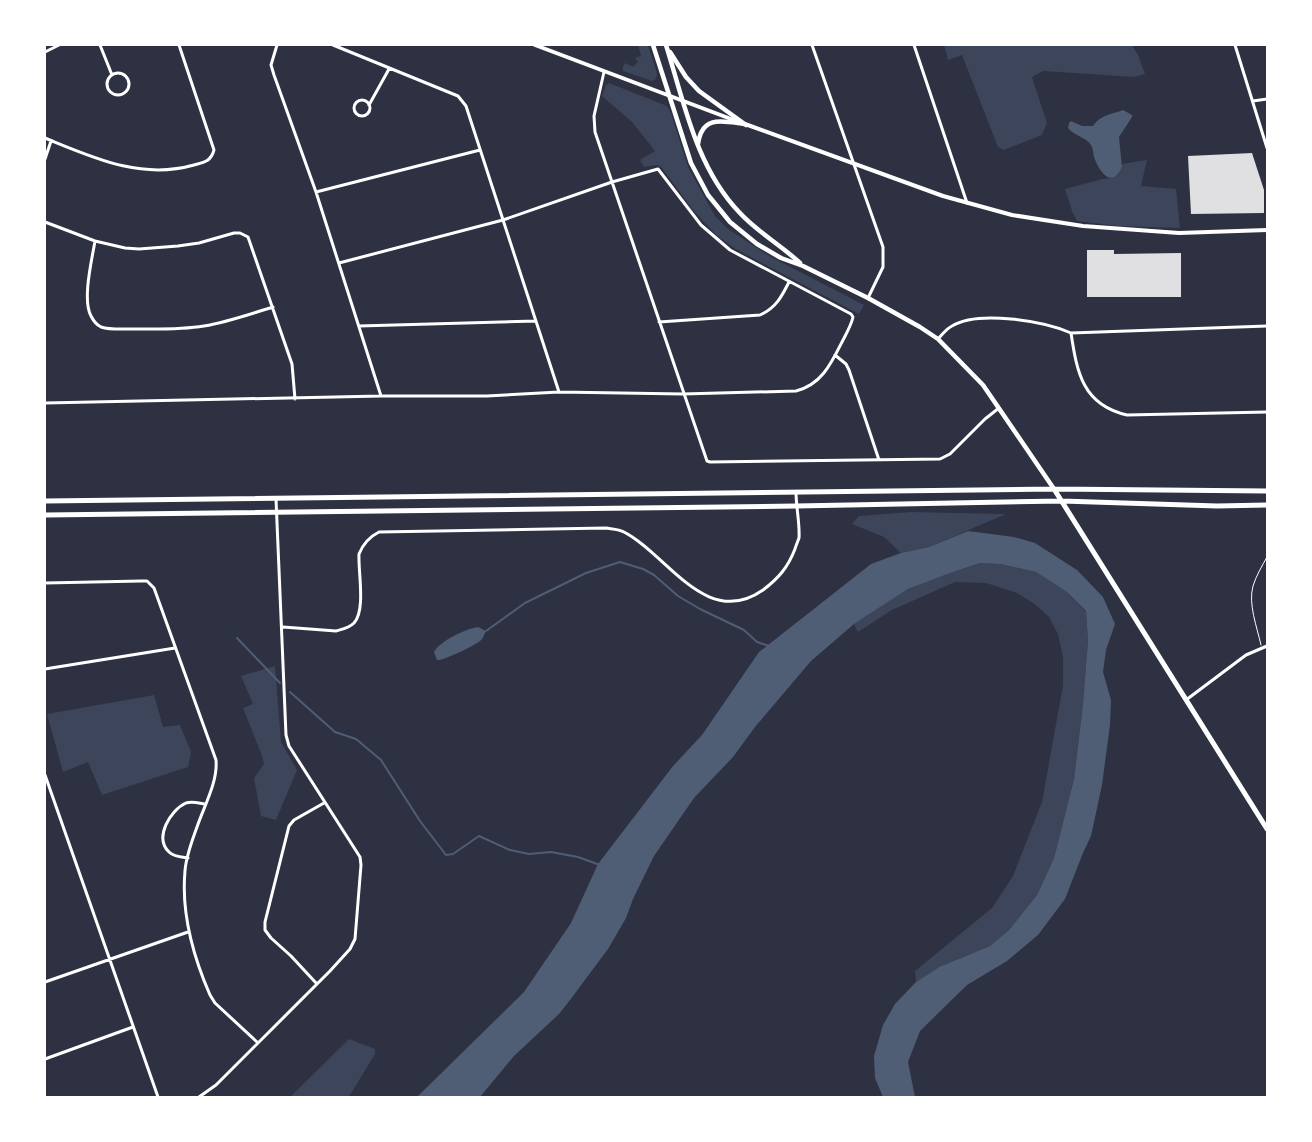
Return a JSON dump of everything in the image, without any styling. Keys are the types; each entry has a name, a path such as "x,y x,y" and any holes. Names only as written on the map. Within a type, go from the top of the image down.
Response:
{"main road":[{"path":"653,45 691,164 708,196 730,222 750,238 781,258 803,266 868,298 938,340 974,374 1062,500 1267,829"},
{"path":"666,46 698,145 710,171 738,211 752,225 785,249 803,266"},
{"path":"666,46 686,76 699,91 746,124"},
{"path":"698,145 702,130 713,121 719,120 746,124"},
{"path":"45,501 1054,489 1267,491"},
{"path":"45,515 796,506 1062,500 1217,506 1267,505"}],"street":[{"path":"45,52 59,45"},
{"path":"100,45 112,75"},
{"path":"45,138 110,163 144,170 188,167 207,161 212,157 214,150 181,45"},
{"path":"277,45 272,65 274,75 316,192 381,396"},
{"path":"332,45 340,46 389,69 458,96 466,106 559,392"},
{"path":"535,45 669,97 852,164 943,196 1012,215 1083,226 1179,233 1267,230"},
{"path":"812,45 852,164 883,247 883,266 868,298"},
{"path":"914,45 967,203"},
{"path":"1235,45 1267,148"},
{"path":"369,105 366,102 358,101 354,107 355,112 358,116 364,116 368,113 369,105 389,69"},
{"path":"604,72 595,107 594,124 707,461 940,459 946,457 999,408"},
{"path":"122,74 128,79 129,86 126,92 120,95 110,92 108,81 112,75 122,74"},
{"path":"1253,101 1267,99"},
{"path":"45,159 51,141"},
{"path":"316,192 480,150"},
{"path":"45,403 381,396 487,396 559,392 683,394 796,391 805,388 821,377 835,355 853,317 851,314 730,250 713,237 692,215 658,169 612,182 503,220 339,263"},
{"path":"45,222 94,241 125,248 153,248 199,243 234,233 240,233 248,237 292,364 295,399"},
{"path":"94,241 88,301 90,314 101,327 180,329 202,327 273,307"},
{"path":"659,322 760,315 768,312 776,305 789,282"},
{"path":"938,340 945,331 961,322 994,319 1044,323 1071,333 1267,326"},
{"path":"359,326 536,321"},
{"path":"1071,333 1081,379 1089,394 1099,404 1115,412 1127,415 1267,412"},
{"path":"835,355 850,370 879,460"},
{"path":"283,627 336,631 354,624 360,611 359,554 362,546 368,539 379,532 616,529 630,536 703,595 717,600 734,601 757,594 785,571 799,538 796,492"},
{"path":"199,1097 216,1085 317,984 352,945 355,939 360,857 289,746 286,735 283,627 276,499"},
{"path":"45,583 147,581 154,588 216,760 216,774 185,870 188,932 210,995 257,1042"},
{"path":"1186,701 1246,655 1267,646"},
{"path":"45,669 175,648"},
{"path":"45,775 158,1097"},
{"path":"188,858 174,856 168,851 164,846 163,834 174,812 186,803 205,804"},
{"path":"317,984 271,938 265,930 265,922 289,826 294,820 324,803"},
{"path":"45,982 188,932"},
{"path":"45,1059 133,1027"}],"path":[{"path":"1262,648 1253,613 1252,591 1253,585 1267,557"}],"shaded area":[{"path":"638,45 648,45 657,73 656,79 652,81 623,71 625,63 633,67 638,62 635,58 641,56"},
{"path":"944,45 1132,45 1145,74 1134,77 1043,71 1032,77 1047,123 1042,135 1004,150 998,147 962,55 948,60"},
{"path":"609,83 667,106 671,113 688,167 715,216 728,229 771,257 864,305 859,314 734,248 716,235 693,210 662,168 657,165 644,167 640,160 655,151 632,122 602,96 606,85"},
{"path":"1123,110 1132,115 1132,117 1119,137 1122,167 1118,174 1110,178 1099,168 1089,142 1068,128 1071,121 1082,126 1093,126 1102,117"},
{"path":"1147,160 1141,186 1176,189 1180,228 1118,226 1077,221 1065,189 1111,178 1120,171 1122,164"},
{"path":"911,512 1006,514 929,547 901,553 884,537 852,524 859,516"},
{"path":"968,531 1014,537 1035,543 1077,570 1103,597 1115,624 1106,650 1103,672 1111,700 1110,725 1102,785 1091,836 1065,899 1038,935 1007,961 967,985 920,1031 908,1062 915,1097 883,1097 875,1078 874,1056 883,1025 895,1004 916,982 939,967 990,946 1009,930 1037,895 1054,858 1074,779 1088,641 1086,611 1067,592 1036,572 1000,564 980,563 908,589 854,624 811,661 755,727 733,757 694,798 654,856 626,918 608,949 559,1014 514,1056 480,1097 417,1097 524,992 571,923 598,864 673,766 702,735 759,652 871,564 901,553 929,547"},
{"path":"980,563 1000,564 1036,572 1067,592 1086,612 1088,641 1074,779 1054,858 1037,895 1009,930 990,946 939,967 916,982 915,971 992,908 1013,876 1042,802 1063,685 1063,657 1058,634 1049,617 1036,605 1017,593 986,583 955,582 892,610 858,632 854,624 908,589"},
{"path":"478,627 486,631 480,641 458,653 437,660 434,652 437,648 460,633"},
{"path":"275,666 281,742 297,770 276,820 261,816 254,778 264,764 243,708 253,704 241,676"},
{"path":"154,695 163,727 180,725 191,752 188,767 102,795 88,762 63,772 47,714"},
{"path":"349,1039 375,1049 375,1054 348,1097 290,1097"}],"building":[{"path":"1252,153 1264,190 1264,213 1191,214 1188,156"},
{"path":"1087,250 1114,250 1114,254 1181,253 1181,297 1087,297"}],"waterway":[{"path":"486,631 525,603 586,573 620,562 643,569 654,575 678,596 744,630 757,642 769,646"},
{"path":"237,638 280,683"},
{"path":"290,692 335,732 356,739 381,760 420,821 446,855 453,854 479,836 510,850 529,854 551,852 578,857 600,865"}]}
